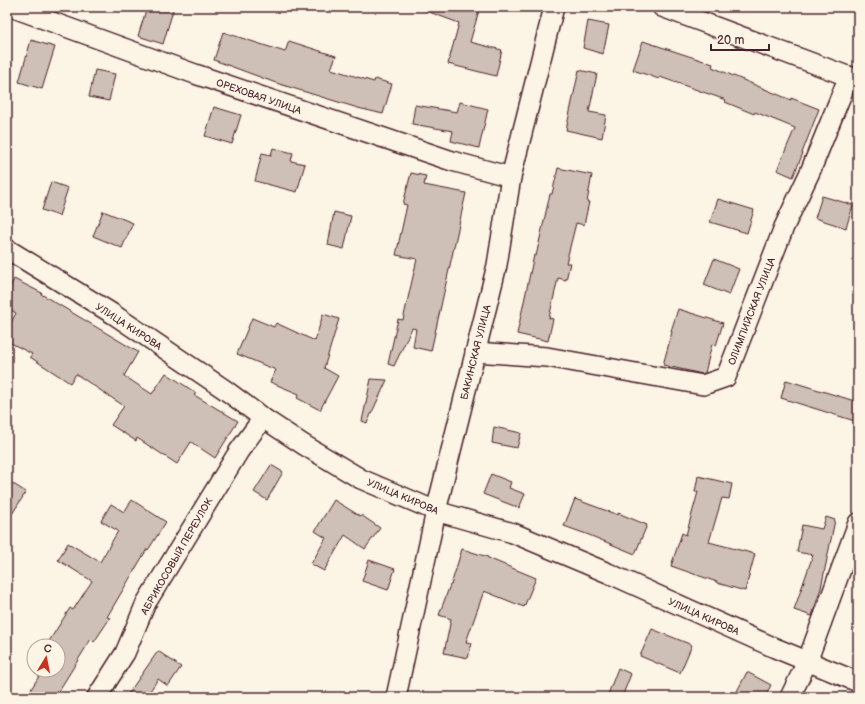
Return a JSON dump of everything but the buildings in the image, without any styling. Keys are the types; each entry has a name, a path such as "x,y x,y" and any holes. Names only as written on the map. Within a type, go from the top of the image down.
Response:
{"street":[{"name":"ОРЕХОВАЯ УЛИЦА","path":"11,7 195,74 444,159 511,177"},
{"name":"БАКИНСКАЯ УЛИЦА","path":"396,697 436,511 497,265 511,177 554,7"},
{"path":"662,7 853,78"},
{"name":"ОЛИМПИЙСКАЯ УЛИЦА","path":"475,352 547,357 643,373 703,385 726,377 784,227 853,78"},
{"name":"УЛИЦА КИРОВА","path":"7,249 113,314 224,389 263,418 304,445 361,479 436,511 513,533 608,573 807,662 858,682"},
{"name":"АБРИКОСОВЫЙ ПЕРЕУЛОК","path":"97,697 125,653 146,603 239,451 263,418"},
{"path":"790,697 807,662 858,523"}]}
